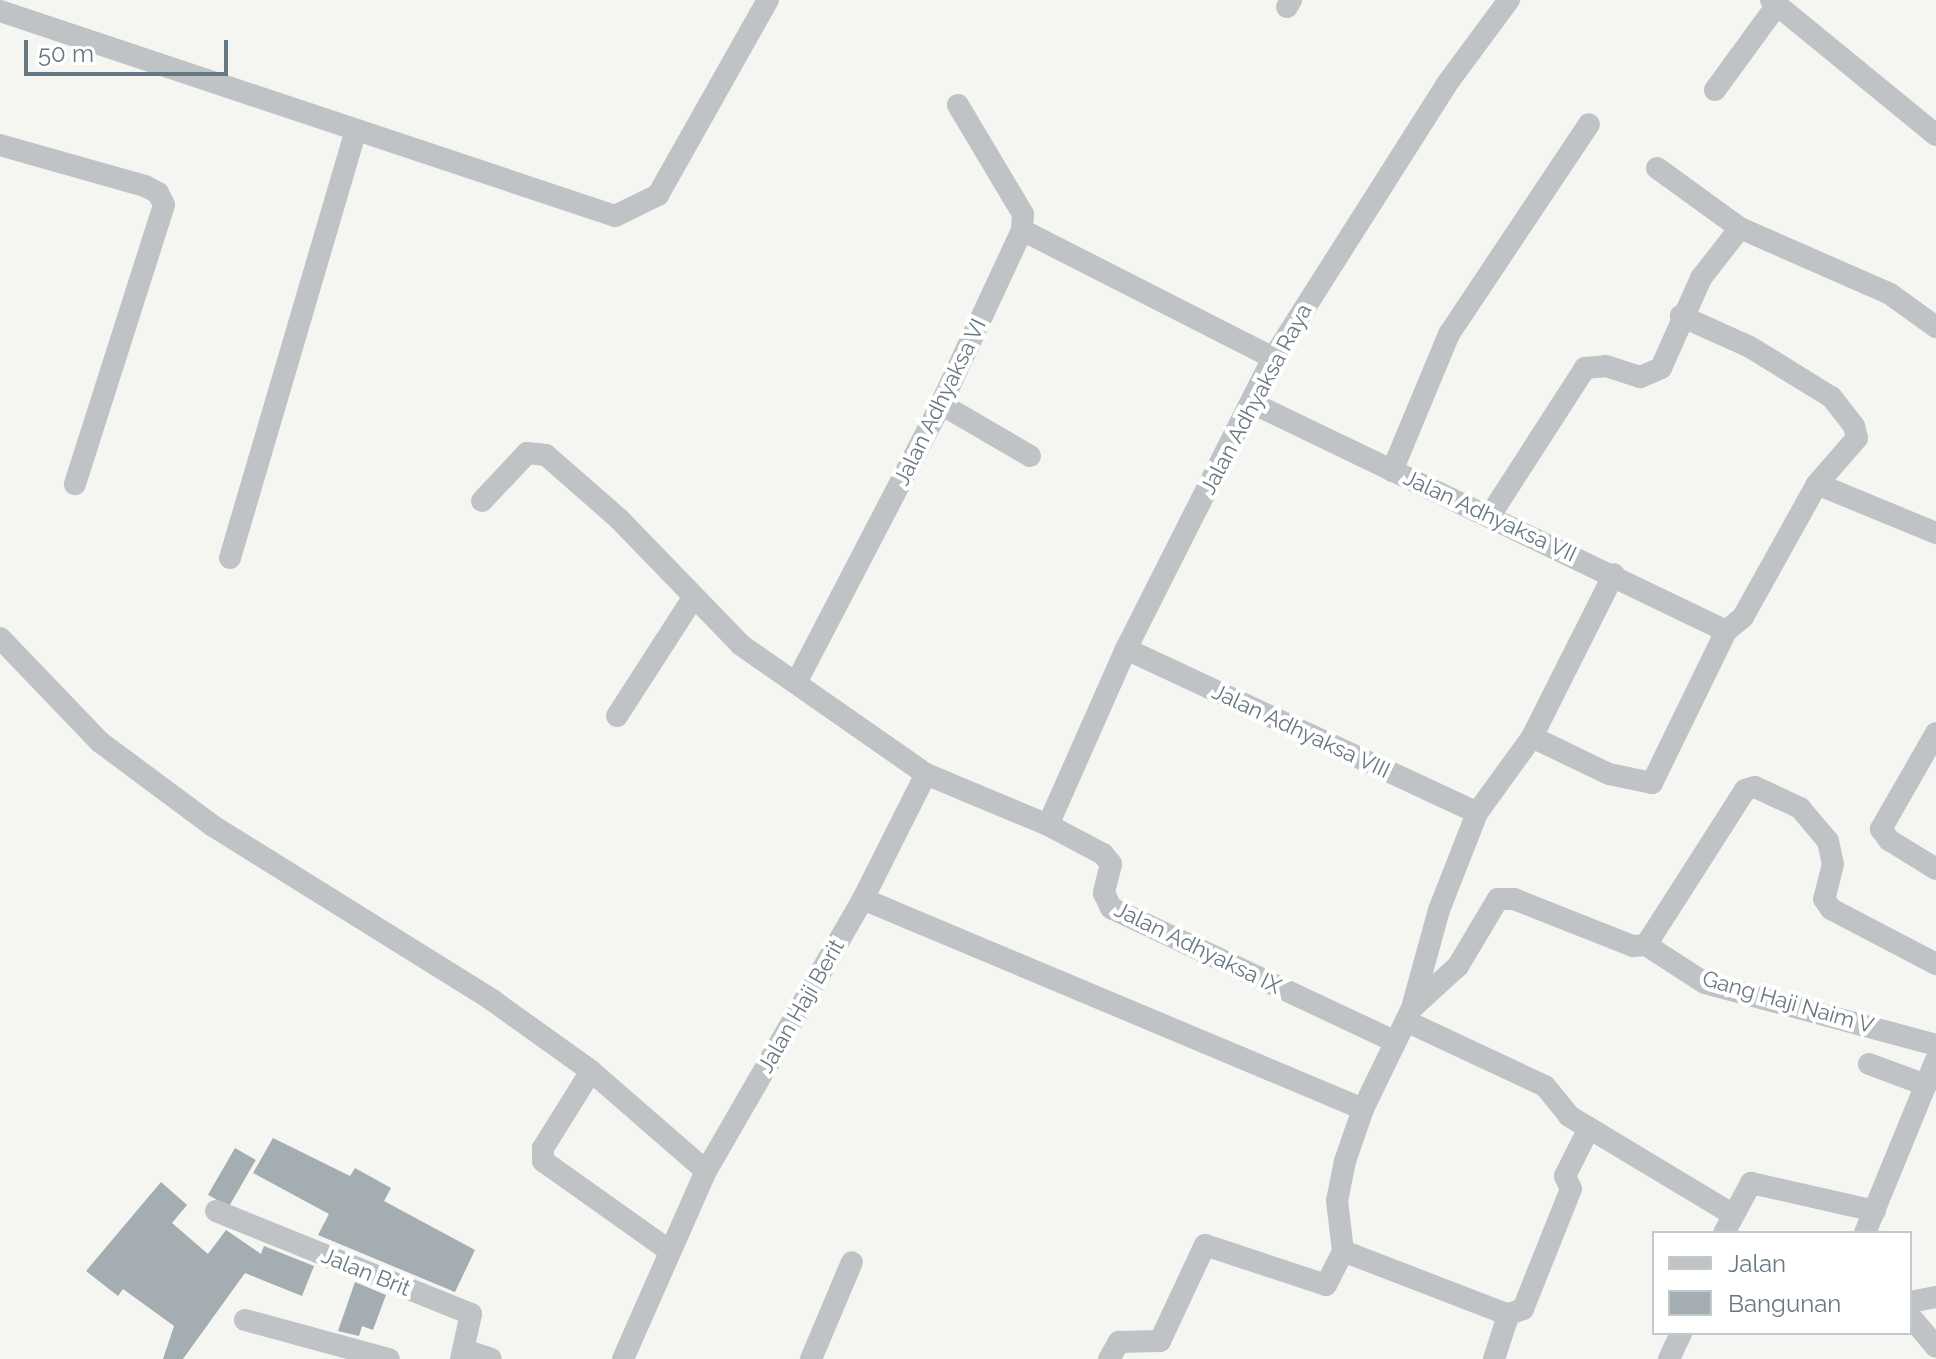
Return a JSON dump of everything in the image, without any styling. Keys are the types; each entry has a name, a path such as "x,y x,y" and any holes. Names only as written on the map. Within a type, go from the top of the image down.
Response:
{"street":[{"path":"0,11 355,134 615,216 658,195 768,0"},
{"name":"Jalan Adhyaksa Raya","path":"1048,825 1126,649 1273,358 1446,85 1509,0"},
{"path":"1715,90 1774,2 1936,135"},
{"path":"958,105 1023,214 1022,230 1273,358"},
{"path":"1392,471 1449,334 1589,124"},
{"path":"230,558 355,134"},
{"path":"0,145 145,186 158,193 164,205 75,484"},
{"path":"1657,168 1740,228 1890,294 1936,327"},
{"path":"1491,514 1585,368 1606,366 1626,376 1652,376 1661,368 1681,316 1722,245 1740,228"},
{"name":"Jalan Adhyaksa VI","path":"796,683 941,404 1022,230"},
{"path":"1532,737 1609,774 1652,783 1726,631 1743,617 1817,484 1857,434 1831,397 1750,347 1681,316"},
{"name":"Jalan Adhyaksa VII","path":"1252,403 1392,471 1491,514 1726,631"},
{"path":"941,404 1030,456"},
{"path":"482,501 527,453 539,451 619,519 741,645 926,774 1048,825"},
{"path":"1817,484 1936,533"},
{"path":"1109,1359 1119,1342 1160,1341 1205,1245 1326,1285 1343,1251 1337,1201 1363,1109 1404,1023 1439,910 1477,813 1532,737 1614,574"},
{"path":"617,716 693,598"},
{"path":"0,638 100,742 213,826 492,1000 591,1071 706,1171"},
{"name":"Jalan Adhyaksa VIII","path":"1126,649 1477,813"},
{"path":"1936,733 1881,829 1889,840 1936,869"},
{"name":"Jalan Haji Berit","path":"623,1359 667,1249 706,1171 863,899 926,774"},
{"path":"1646,945 1745,790 1755,787 1800,808 1828,841 1833,864 1824,899 1831,909 1936,964"},
{"name":"Jalan Adhyaksa IX","path":"1048,825 1103,854 1111,864 1104,893 1111,908 1404,1023"},
{"path":"863,899 1363,1109"},
{"name":"Gang Haji Naim V","path":"1404,1023 1458,966 1498,899 1514,899 1633,946 1646,945 1705,983 1936,1045"},
{"path":"1404,1023 1545,1086 1569,1116 1728,1224 1751,1183 1875,1211"},
{"path":"1866,1231 1929,1090 1936,1060"},
{"path":"1869,1064 1929,1090"},
{"path":"591,1071 543,1148 543,1161 667,1249"},
{"path":"1343,1251 1506,1315 1523,1309 1571,1189 1565,1176 1589,1128"},
{"name":"Jalan Brit","path":"216,1211 471,1314 463,1354"},
{"path":"811,1359 852,1262"},
{"path":"1912,1302 1936,1297"},
{"path":"1494,1359 1506,1315"},
{"path":"1912,1318 1936,1347"},
{"path":"245,1320 389,1359"},
{"path":"1669,1359 1680,1335"},
{"path":"463,1354 491,1359"}],"building":[{"path":"273,1138 350,1176 355,1168 391,1188 384,1201 475,1250 455,1292 318,1235 329,1214 253,1173"},
{"path":"235,1148 256,1160 229,1207 208,1195"},
{"path":"161,1182 187,1205 172,1223 208,1254 226,1230 261,1254 264,1246 314,1266 302,1296 245,1273 183,1359 163,1359 174,1326 123,1289 118,1296 86,1271"},
{"path":"355,1282 386,1295 373,1330 362,1326 359,1336 338,1331"}]}
